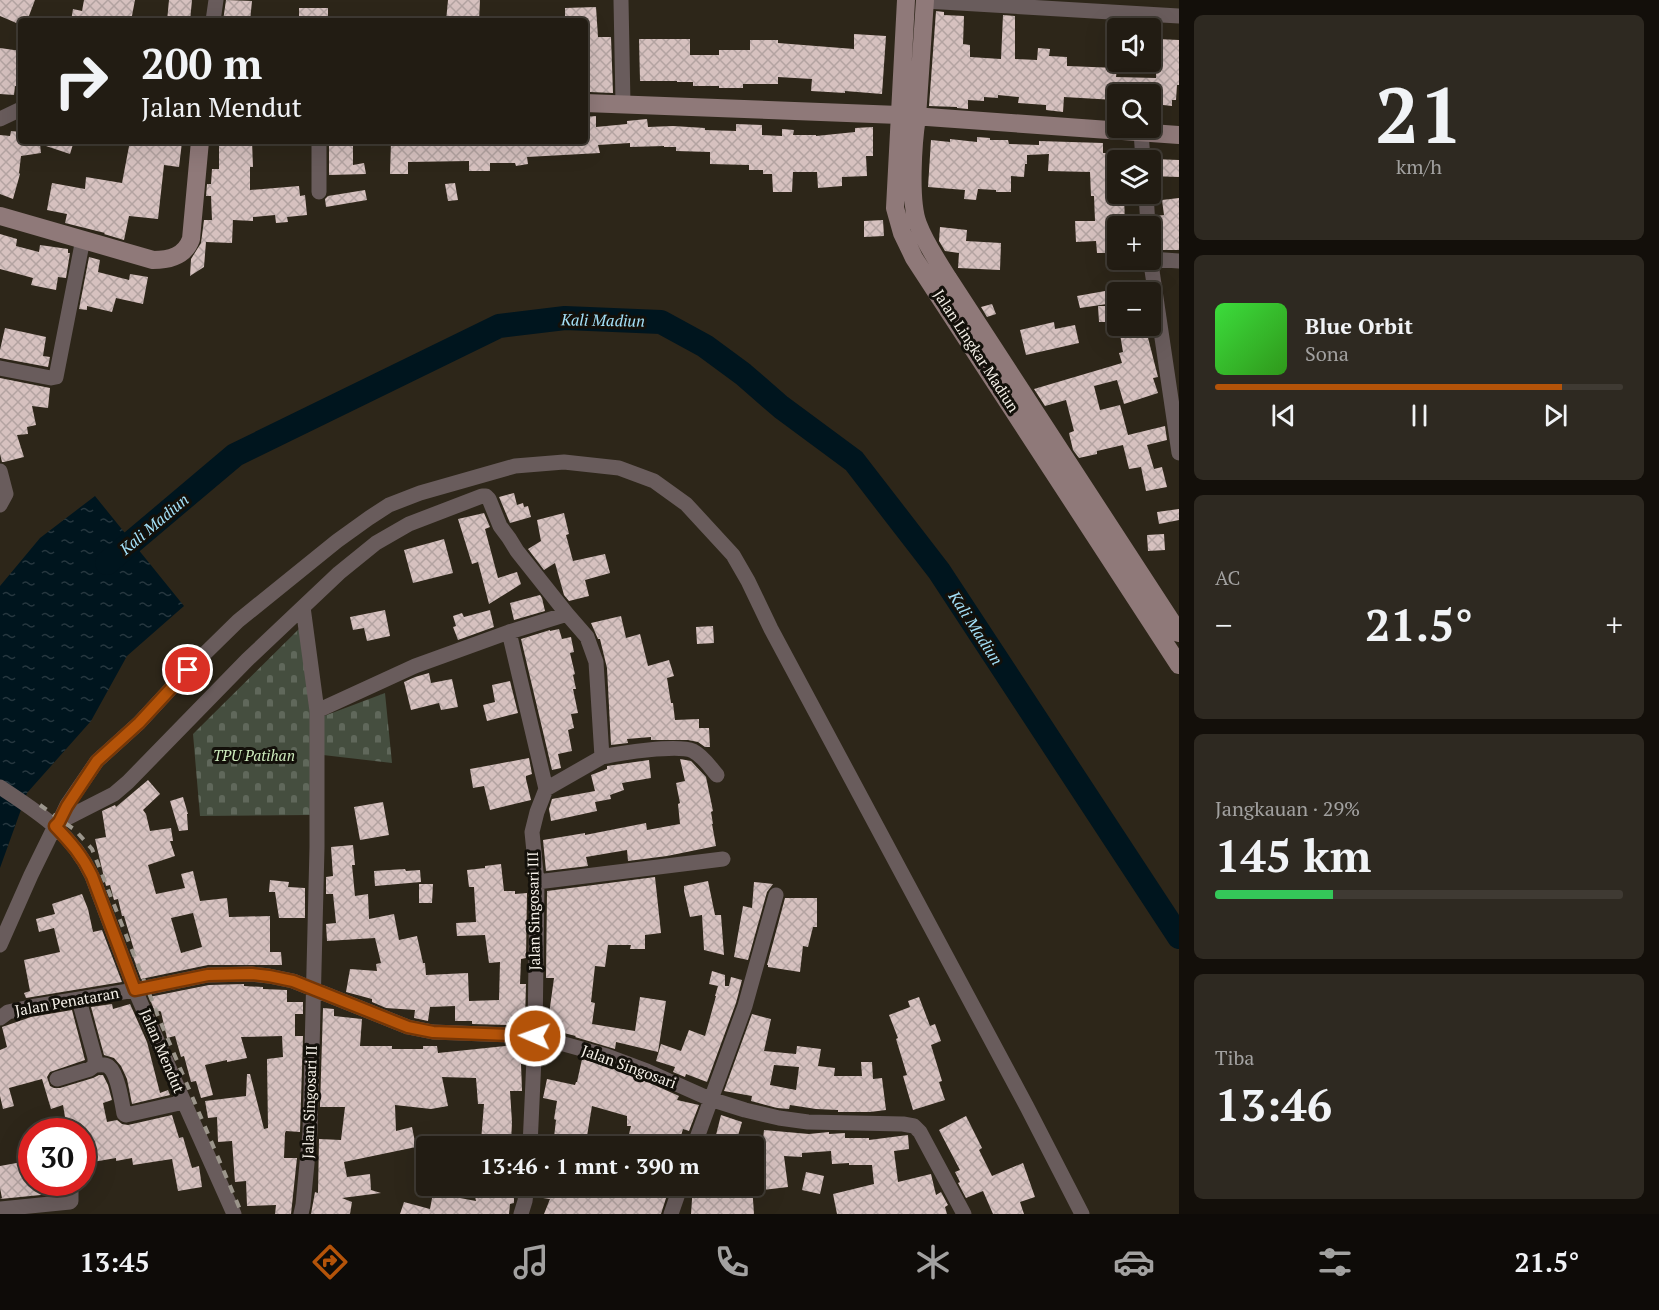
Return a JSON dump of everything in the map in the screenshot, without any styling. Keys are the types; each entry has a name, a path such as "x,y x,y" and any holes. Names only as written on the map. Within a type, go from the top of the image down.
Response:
{"main road":[{"name":"Jalan Lingkar Madiun","path":"906,0 908,116 914,133 913,201 917,223 928,245 1179,633"},
{"name":"Jalan Lingkar Madiun","path":"925,0 895,208 902,233 914,258 1179,665"},
{"path":"588,103 908,116 1107,130"},
{"path":"1161,134 1179,135"},
{"path":"0,216 153,260 170,259 184,251 192,239 200,144"}],"street":[{"path":"213,18 216,0"},
{"path":"621,0 623,104"},
{"path":"925,0 1179,16"},
{"path":"0,119 18,110"},
{"path":"319,144 319,192"},
{"path":"0,368 56,377 83,239"},
{"path":"1161,259 1179,261"},
{"path":"1153,270 1173,374 1179,453"},
{"path":"0,945 57,824 97,761 139,723 238,621 337,541 389,505 420,493 515,466 564,462 619,468 654,481 686,504 733,555 1082,1214"},
{"path":"0,505 6,494 1,479"},
{"path":"57,824 114,794 128,782 247,660 339,573 376,543 409,524 486,496 500,526 526,563 587,637 596,662 602,757"},
{"name":"Jalan Singosari II","path":"301,1214 310,1132 317,847 317,711 303,607"},
{"path":"317,711 415,666 567,614"},
{"path":"509,632 546,789 602,757 628,752 676,748 698,754 717,775"},
{"name":"Jalan Mendut","path":"0,787 57,824 88,868 135,990 184,1102 237,1213"},
{"name":"Jalan Singosari III","path":"530,1136 535,1036 537,882 533,825 546,789"},
{"path":"537,882 723,859"},
{"path":"697,1136 745,1006 776,896"},
{"name":"Jalan Singosari","path":"135,990 208,975 269,976 293,981 416,1029 433,1032 535,1036 607,1056 648,1071 710,1100 779,1118 808,1122 914,1126 920,1132 964,1214"},
{"name":"Jalan Penataran","path":"0,1018 8,1012 30,1007 135,990"},
{"path":"79,999 95,1065"},
{"path":"57,1079 90,1069 95,1065 107,1065 112,1070 120,1090 126,1115 184,1102"},
{"path":"0,1209 70,1202 70,1196"},
{"path":"521,1214 526,1196"},
{"path":"671,1214 677,1196"}],"green space":[{"name":"TPU Patihan","path":"302,626 313,688 310,815 200,816 193,734"},
{"name":"TPU Patihan","path":"385,693 392,763 323,755 324,716"}],"water":[{"path":"95,496 184,606 127,656 91,721 27,793 0,868 0,586 40,538"}],"building":[{"path":"0,0 35,0 28,18 18,18 18,24 0,16"},
{"path":"84,0 135,0 132,18 72,18 73,9 82,11"},
{"path":"169,0 192,0 190,18 167,18"},
{"path":"226,0 252,1 250,18 223,18"},
{"path":"448,0 480,0 479,18 446,18"},
{"path":"596,7 598,37 611,37 613,93 590,92 590,86 588,86 588,18 565,18 565,8"},
{"path":"299,8 328,8 328,18 299,18"},
{"path":"936,11 944,12 944,15 964,16 963,44 970,45 970,57 1001,59 1003,15 1015,16 1015,59 1037,60 1038,48 1050,49 1049,56 1067,57 1067,66 1107,68 1107,72 1117,72 1116,77 1156,78 1156,72 1161,72 1161,39 1179,40 1179,85 1177,85 1176,100 1172,100 1172,106 1163,105 1162,116 1161,84 1107,84 1107,100 1064,97 1063,112 1046,110 1046,105 1018,103 1019,97 998,95 998,98 984,97 984,101 968,100 968,109 929,106"},
{"path":"854,34 886,36 882,94 811,91 812,79 778,77 778,84 743,84 743,88 693,86 693,82 640,81 639,39 690,39 690,55 719,55 719,50 750,50 750,40 778,40 778,43 854,49"},
{"path":"0,48 18,51 18,86 15,86 14,95 0,94"},
{"path":"596,116 596,127 627,124 627,121 647,119 648,127 673,126 705,128 705,130 736,131 736,124 762,125 762,135 782,136 782,129 794,130 793,135 816,136 855,132 855,128 873,127 873,156 866,156 867,176 842,177 842,186 818,188 817,172 793,172 792,192 773,192 772,174 763,174 763,170 749,170 749,165 710,164 710,152 676,151 676,147 664,146 630,147 630,143 598,145 600,153 527,157 528,164 516,166 515,163 490,163 490,171 469,171 469,161 408,162 408,174 390,174 391,144 588,144 588,117"},
{"path":"11,131 18,132 18,144 40,144 41,153 21,156 20,174 13,199 0,194 0,135 10,136"},
{"path":"977,137 1008,140 1009,144 1039,145 1039,141 1103,143 1103,153 1107,153 1107,204 1124,204 1125,216 1107,216 1107,253 1097,253 1096,241 1076,242 1075,221 1095,221 1090,172 1048,171 1049,154 1027,155 1024,177 1011,176 1011,192 978,189 976,200 964,199 965,190 928,187 931,140 950,142 950,139 977,142"},
{"path":"40,144 73,144 70,154"},
{"path":"129,144 182,144 179,167 164,165 158,219 129,216 124,240 65,223 67,214 47,210 52,183 85,189 86,177 122,183"},
{"path":"219,144 252,144 253,167 250,167 250,190 299,186 300,196 305,195 307,215 287,217 288,222 276,223 275,215 253,217 253,221 233,220 232,243 206,242 204,267 190,276 191,259 201,243 204,220 212,220 211,196 206,196 207,184 211,184 212,169 219,169"},
{"path":"329,144 353,144 353,165 364,163 366,174 329,175"},
{"path":"1161,159 1179,160 1179,177 1161,176"},
{"path":"455,183 458,200 448,201 445,184"},
{"path":"365,190 367,200 326,207 325,199 328,196"},
{"path":"1179,198 1179,250 1161,250 1161,216 1157,216 1164,215 1162,200"},
{"path":"883,220 884,236 864,237 864,221"},
{"path":"940,227 967,230 966,241 1001,243 1000,270 958,268 959,253 945,251 939,241"},
{"path":"0,234 17,239 16,246 39,252 40,245 68,249 70,253 66,278 58,277 56,290 31,285 33,278 0,269"},
{"path":"89,257 100,260 98,272 129,280 130,274 148,277 143,304 116,298 112,312 87,306 87,310 79,309"},
{"path":"1105,291 1107,304 1080,308 1077,296"},
{"path":"992,304 996,314 987,317 981,307"},
{"path":"1098,306 1107,306 1107,322 1099,322"},
{"path":"1054,322 1055,329 1075,325 1079,343 1026,355 1020,330"},
{"path":"5,328 46,337 43,356 50,357 48,367 0,358"},
{"path":"1120,336 1148,336 1158,377 1153,378 1158,393 1124,404 1117,380 1094,386 1100,410 1120,405 1128,435 1165,426 1167,440 1147,445 1154,469 1162,467 1167,487 1146,491 1141,467 1129,469 1123,445 1079,458 1073,450 1069,433 1074,431 1066,400 1045,406 1034,389 1122,363 1119,353 1123,352"},
{"path":"0,378 50,388 48,408 32,406 36,425 27,427 28,434 17,435 24,457 4,462 0,454"},
{"path":"514,493 517,505 523,503 524,507 528,506 531,517 510,523 499,497"},
{"path":"1179,509 1179,520 1159,524 1157,512"},
{"path":"484,513 490,527 485,529 498,578 517,572 521,584 489,604 478,562 472,564 458,519"},
{"path":"564,513 569,534 566,535 573,561 605,554 610,573 585,580 589,596 569,601 564,595 555,563 544,570 528,549 541,541 537,520"},
{"path":"1164,534 1165,550 1148,551 1147,535"},
{"path":"444,539 453,573 413,583 404,550"},
{"path":"540,595 545,611 514,620 510,603"},
{"path":"385,610 390,636 367,641 364,628 353,630 350,617"},
{"path":"490,610 494,627 458,640 453,627 456,626 453,616 462,613 464,617"},
{"path":"621,616 626,638 640,634 648,666 669,660 674,676 667,678 675,720 699,719 699,728 709,728 710,747 688,740 651,740 651,737 627,739 628,743 611,745 607,668 600,639 591,623"},
{"path":"713,626 714,643 697,644 696,627"},
{"path":"559,629 562,639 571,637 574,652 570,653 576,689 573,689 578,713 571,714 574,728 568,730 572,751 558,754 561,768 552,770 521,639"},
{"path":"429,673 431,683 452,679 458,707 441,710 439,703 411,710 404,682"},
{"path":"510,681 518,713 487,721 483,705 495,702 492,685"},
{"path":"529,758 532,774 526,776 526,779 531,800 490,810 484,786 473,788 470,769"},
{"path":"680,759 691,761 706,777 713,811 711,812 712,824 716,846 628,861 627,850 586,857 588,866 546,871 543,840 585,833 585,835 646,823 647,830 680,824 678,804 680,803 676,783 685,781"},
{"path":"649,760 651,778 622,783 624,790 610,795 611,799 595,802 597,811 551,821 549,809 552,799 595,791 591,775 607,769 607,766"},
{"path":"148,780 160,794 143,810 150,831 171,828 173,841 170,841 175,856 148,865 156,894 185,888 181,874 193,871 200,901 227,898 229,917 270,916 270,952 281,952 282,965 208,965 141,979 131,951 134,950 118,899 114,900 110,885 106,886 95,839 106,837 102,811 115,805 116,807","holes":["193,913 202,947 181,953 171,918"]},
{"path":"183,797 188,814 188,830 179,831 170,801"},
{"path":"383,802 389,835 360,840 354,807"},
{"path":"353,845 355,896 368,894 369,919 394,914 399,940 417,936 426,975 468,973 469,1001 499,1000 500,962 489,963 485,935 457,936 456,923 476,922 474,887 469,887 467,870 501,864 504,891 515,891 515,894 527,893 526,958 521,959 520,984 526,984 525,1019 508,1021 508,1025 455,1021 455,1006 430,1007 428,1021 414,1018 415,1010 386,1008 372,1002 372,999 346,992 350,969 377,971 376,964 381,963 375,938 327,941 326,924 336,923 333,894 326,894 326,877 333,876 331,847"},
{"path":"405,869 406,871 420,870 421,882 375,886 374,871"},
{"path":"655,877 661,933 645,935 645,949 630,949 631,945 608,945 605,967 595,966 591,1002 595,1003 592,1024 635,1031 640,997 666,1001 658,1052 616,1042 615,1049 547,1029 554,978 546,978 547,891"},
{"path":"270,880 289,882 288,887 305,888 305,918 279,918 275,892 269,892"},
{"path":"708,881 715,915 721,915 724,955 704,950 702,915 690,917 684,891 684,886"},
{"path":"754,882 773,884 767,892 748,960 734,957 743,906 752,908"},
{"path":"419,884 433,884 432,903 419,903"},
{"path":"82,894 93,932 102,930 122,982 26,998 24,993 30,991 24,960 60,952 54,928 39,932 36,919 55,914 52,904"},
{"path":"785,898 817,898 817,927 813,927 808,947 803,946 800,972 767,965"},
{"path":"712,971 725,975 725,986 729,986 731,977 742,980 707,1082 686,1074 685,1077 673,1072 675,1067 656,1061 661,1044 681,1051 689,1030 705,1036 718,986 709,984"},
{"path":"244,984 244,986 263,987 263,989 287,990 287,1002 303,1002 303,1014 295,1014 295,1036 303,1036 300,1132 286,1131 285,1133 284,1158 297,1158 291,1214 275,1214 276,1205 247,1206 246,1181 235,1182 232,1141 218,1142 217,1117 208,1118 205,1101 246,1096 247,1074 250,1074 264,1129 268,1128 267,1059 283,1057 282,1036 241,1037 247,1058 205,1065 213,1095 201,1098 196,1081 191,1082 184,1056 181,1057 175,1036 167,1038 161,1012 155,1012 149,997 209,985"},
{"path":"919,997 930,1026 935,1024 941,1041 931,1045 945,1100 913,1110 903,1076 907,1075 896,1039 898,1038 889,1015 910,1007 908,1001"},
{"path":"112,1004 113,1009 130,1004 147,1042 160,1093 168,1090 170,1095 132,1104 127,1079 121,1066 114,1058 104,1055 91,1007"},
{"path":"323,1008 334,1009 334,1016 362,1019 360,1046 423,1049 423,1046 437,1046 438,1053 514,1045 514,1050 525,1049 524,1064 521,1064 522,1091 510,1091 511,1136 481,1136 484,1104 478,1104 476,1078 442,1077 448,1106 431,1109 395,1105 396,1131 412,1127 416,1147 344,1162 347,1177 370,1174 371,1190 381,1193 342,1198 352,1202 350,1214 311,1214 315,1192 318,1193 319,1139 341,1140 345,1107 320,1107"},
{"path":"72,1010 85,1060 50,1072 47,1077 50,1086 60,1088 103,1075 112,1100 103,1103 107,1122 117,1120 128,1125 172,1115 179,1138 183,1137 192,1168 199,1166 202,1187 178,1191 172,1159 133,1165 132,1158 96,1161 96,1118 65,1118 63,1105 51,1109 42,1079 9,1088 14,1106 3,1109 0,1096 0,1050 7,1047 2,1027 31,1017"},
{"path":"752,1014 771,1019 764,1051 796,1054 797,1046 821,1049 818,1066 835,1068 834,1076 862,1076 861,1062 872,1062 873,1079 882,1078 886,1110 838,1112 838,1110 790,1105 789,1109 777,1108 751,1101 752,1096 724,1091","holes":["774,1065 799,1067 796,1090 770,1085"]},
{"path":"582,1059 643,1080 679,1096 677,1100 699,1105 689,1131 683,1129 681,1136 628,1136 631,1126 627,1126 627,1116 592,1106 587,1136 554,1136 557,1101 543,1098 547,1079 575,1085"},
{"path":"721,1115 742,1122 738,1136 708,1136 709,1134 716,1135"},
{"path":"966,1116 982,1148 979,1150 992,1176 1023,1163 1035,1197 1020,1202 1024,1214 993,1214 983,1191 966,1198 955,1172 960,1170 939,1130"},
{"path":"764,1130 809,1134 845,1133 845,1138 869,1138 869,1140 908,1135 909,1149 894,1151 898,1182 931,1174 936,1195 941,1192 948,1205 945,1207 947,1214 837,1214 833,1194 874,1184 872,1165 832,1164 831,1151 802,1153 802,1157 784,1156 788,1187 764,1190"},
{"path":"18,1163 18,1196 30,1196 0,1199 2,1198 0,1166"},
{"path":"806,1172 824,1176 820,1194 802,1190"},
{"path":"432,1196 449,1196 476,1201 475,1196 514,1196 514,1203 510,1204 509,1214 400,1214 404,1202 430,1209"},
{"path":"543,1196 667,1196 661,1214 544,1214 550,1199 543,1198"},
{"path":"692,1196 753,1196 754,1214 691,1214"}],"waterway":[{"name":"Kali Madiun","path":"107,563 235,455 499,326 565,318 661,322 705,346 743,374 781,407 854,461 939,571 1179,937"}],"railway":[{"path":"40,805 75,830 92,849 158,1016 242,1214"}],"route":[{"path":"188,670 139,723 97,761 55,826 75,847 92,876 135,990 208,975 252,974 293,981 408,1027 433,1032 535,1036"}]}
